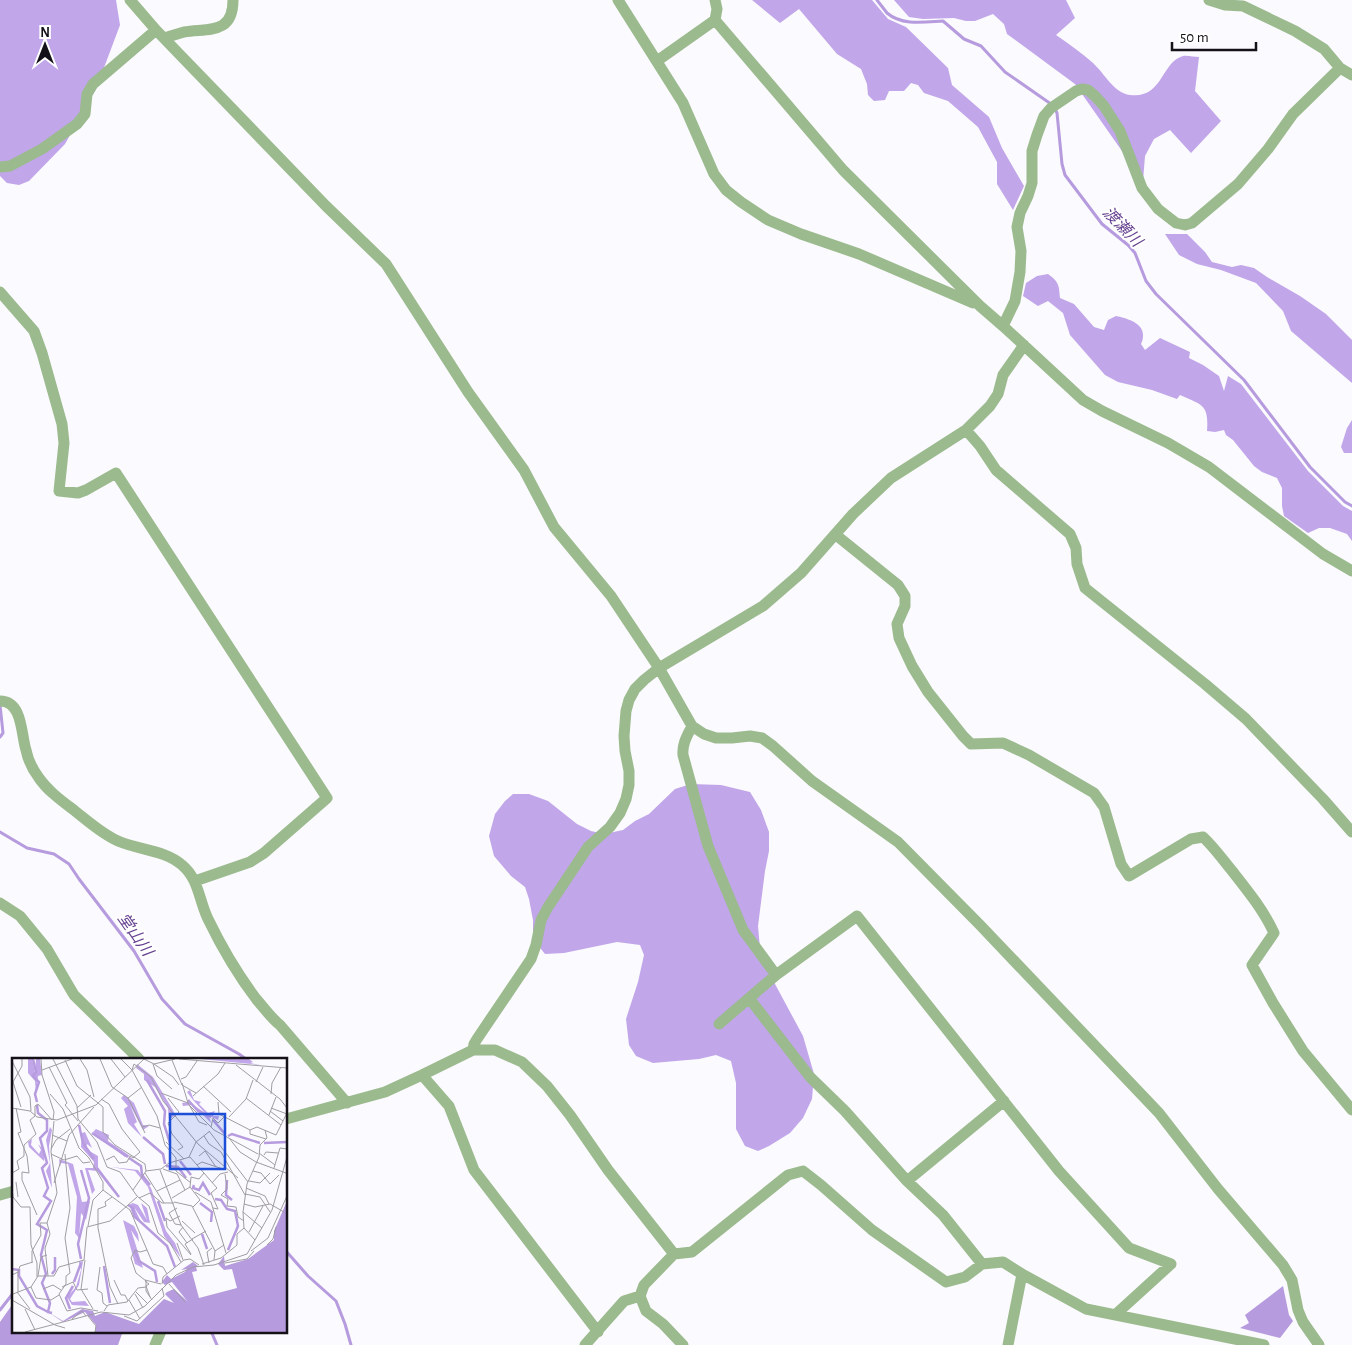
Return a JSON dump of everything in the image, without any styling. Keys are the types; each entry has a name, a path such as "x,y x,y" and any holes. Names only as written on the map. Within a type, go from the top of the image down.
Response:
{"street":[{"path":"130,0 160,34 326,206 386,264 468,392 524,470 554,527 611,596 659,668 692,726 704,734 716,738 750,736 762,738 812,781 898,842 1159,1114 1218,1189 1283,1265 1292,1280 1298,1310 1303,1322 1318,1345"},
{"path":"0,167 10,166 42,149 77,124 85,114 87,94 94,84 160,34 220,28 228,22 233,0"},
{"path":"618,0 683,103 714,174 726,190 768,220 801,234 859,254 980,306"},
{"path":"657,61 715,20 716,0"},
{"path":"1209,0 1225,5 1243,6 1295,31 1324,49 1340,68 1352,75"},
{"path":"715,20 843,170 980,306 1083,400 1168,443 1209,467 1323,554 1352,571"},
{"path":"1003,326 1015,301 1020,272 1021,251 1017,228 1020,213 1032,183 1032,150 1044,116 1054,105 1082,89 1088,90 1095,96 1104,106 1120,131 1142,188 1158,209 1176,223 1185,224 1192,223 1238,184 1268,149 1293,114 1340,68"},
{"path":"0,292 34,331 42,353 62,424 64,443 59,491 78,493 116,473 327,798 264,853 250,862 195,881"},
{"path":"473,1050 477,1039 531,960 541,920 548,907 588,847 610,827 620,813 629,785 624,736 626,711 629,700 636,689 659,668 763,606 801,573 853,514 892,478 966,430 990,406 998,394 1003,375 1024,345"},
{"path":"966,430 980,446 996,470 1070,534 1076,548 1077,564 1085,588 1198,678 1246,719 1352,832"},
{"path":"836,535 898,585 905,596 905,606 897,624 899,638 912,666 928,692 963,736 971,744 1003,743 1029,755 1094,793 1104,807 1121,864 1129,876 1191,839 1203,837 1211,844 1269,921 1274,933 1252,965 1303,1051 1352,1110"},
{"path":"2,701 12,705 16,710 26,752 39,778 50,791 107,835 130,845 168,857 181,864 190,874 195,881 206,917 227,957 244,983 347,1103"},
{"path":"692,726 685,740 683,755 708,846 743,930 776,975"},
{"path":"0,902 20,916 47,949 74,995 138,1058"},
{"path":"719,1024 776,975 857,916 1059,1171 1128,1248 1171,1264 1115,1314"},
{"path":"749,998 810,1077 845,1111 907,1181 943,1215 982,1264"},
{"path":"288,1118 385,1092 473,1050 495,1050 522,1062 546,1086 570,1115 608,1170 674,1254"},
{"path":"422,1075 449,1106 474,1170 598,1332"},
{"path":"907,1181 1004,1101"},
{"path":"683,1345 663,1324 646,1311 640,1296 644,1285 674,1254 692,1252 788,1176 803,1171 872,1230 946,1282 965,1277 982,1264 1003,1262 1086,1309 1264,1345"},
{"path":"1008,1345 1022,1274"},
{"path":"585,1345 624,1301 640,1296"},
{"path":"155,1345 161,1332"}],"shaded area":[{"path":"0,0 116,0 120,25 96,89 65,144 29,181 19,185 7,183 0,176"},
{"path":"752,0 872,0 888,19 906,27 948,68 952,85 989,117 1002,148 1024,186 1013,210 997,184 997,162 978,127 948,101 924,93 918,85 911,83 904,91 889,91 885,100 874,101 868,95 867,84 861,69 837,54 799,9 780,23"},
{"path":"894,0 1066,0 1075,18 1056,35 1093,63 1119,91 1124,94 1141,95 1155,86 1170,65 1176,60 1183,56 1199,57 1195,91 1221,121 1191,153 1170,130 1154,139 1145,156 1143,181 1075,84 1007,34 1004,24 993,14 975,21 954,18 923,19 909,17"},
{"path":"1165,234 1187,234 1212,262 1232,267 1241,265 1254,268 1326,314 1352,340 1352,383 1291,331 1283,311 1256,283 1221,270 1197,264 1179,255"},
{"path":"1048,274 1058,284 1060,298 1074,304 1094,327 1104,330 1108,320 1116,316 1129,320 1138,324 1143,331 1141,344 1145,350 1160,338 1190,352 1189,358 1219,376 1224,391 1228,376 1241,384 1308,471 1343,506 1352,511 1352,541 1347,534 1330,528 1319,528 1308,533 1284,516 1282,488 1277,478 1262,472 1254,466 1233,440 1226,435 1224,430 1207,431 1207,415 1199,404 1180,395 1177,399 1152,390 1118,382 1105,375 1070,335 1063,313 1048,301 1038,306 1023,296 1026,283 1037,276"},
{"path":"1352,420 1352,453 1344,453 1341,447 1347,428"},
{"path":"691,784 721,785 750,792 761,810 769,832 769,851 758,926 760,948 768,971 803,1036 814,1074 812,1099 803,1118 790,1133 758,1151 745,1146 736,1129 736,1083 731,1061 716,1055 699,1059 653,1063 636,1056 629,1045 626,1019 638,982 644,955 640,945 617,942 564,953 545,954 533,939 533,920 525,887 511,876 494,856 489,836 495,814 513,794 529,794 548,801 577,824 591,831 604,834 623,830 649,814 675,789"},
{"path":"1283,1286 1289,1315 1293,1321 1280,1338 1240,1328 1249,1323 1245,1315"},
{"path":"12,1305 12,1332 123,1332 118,1345 0,1345 0,1322"}],"waterway":[{"name":"渡瀬川","path":"877,0 887,13 900,20 907,22 943,21 964,39 981,46 1005,72 1051,104"},
{"name":"渡瀬川","path":"1055,109 1065,175 1102,224 1135,253 1146,281 1156,294 1244,380 1310,467 1345,502 1352,506"},
{"name":"堂山川","path":"0,705 3,733 0,737"},
{"name":"堂山川","path":"0,832 27,848 54,854 69,864 134,951 162,999 185,1024 245,1058"},
{"name":"堂山川","path":"288,1253 308,1276 336,1301 351,1345"},
{"path":"0,1310 12,1295"},
{"path":"211,1332 217,1345"}]}
